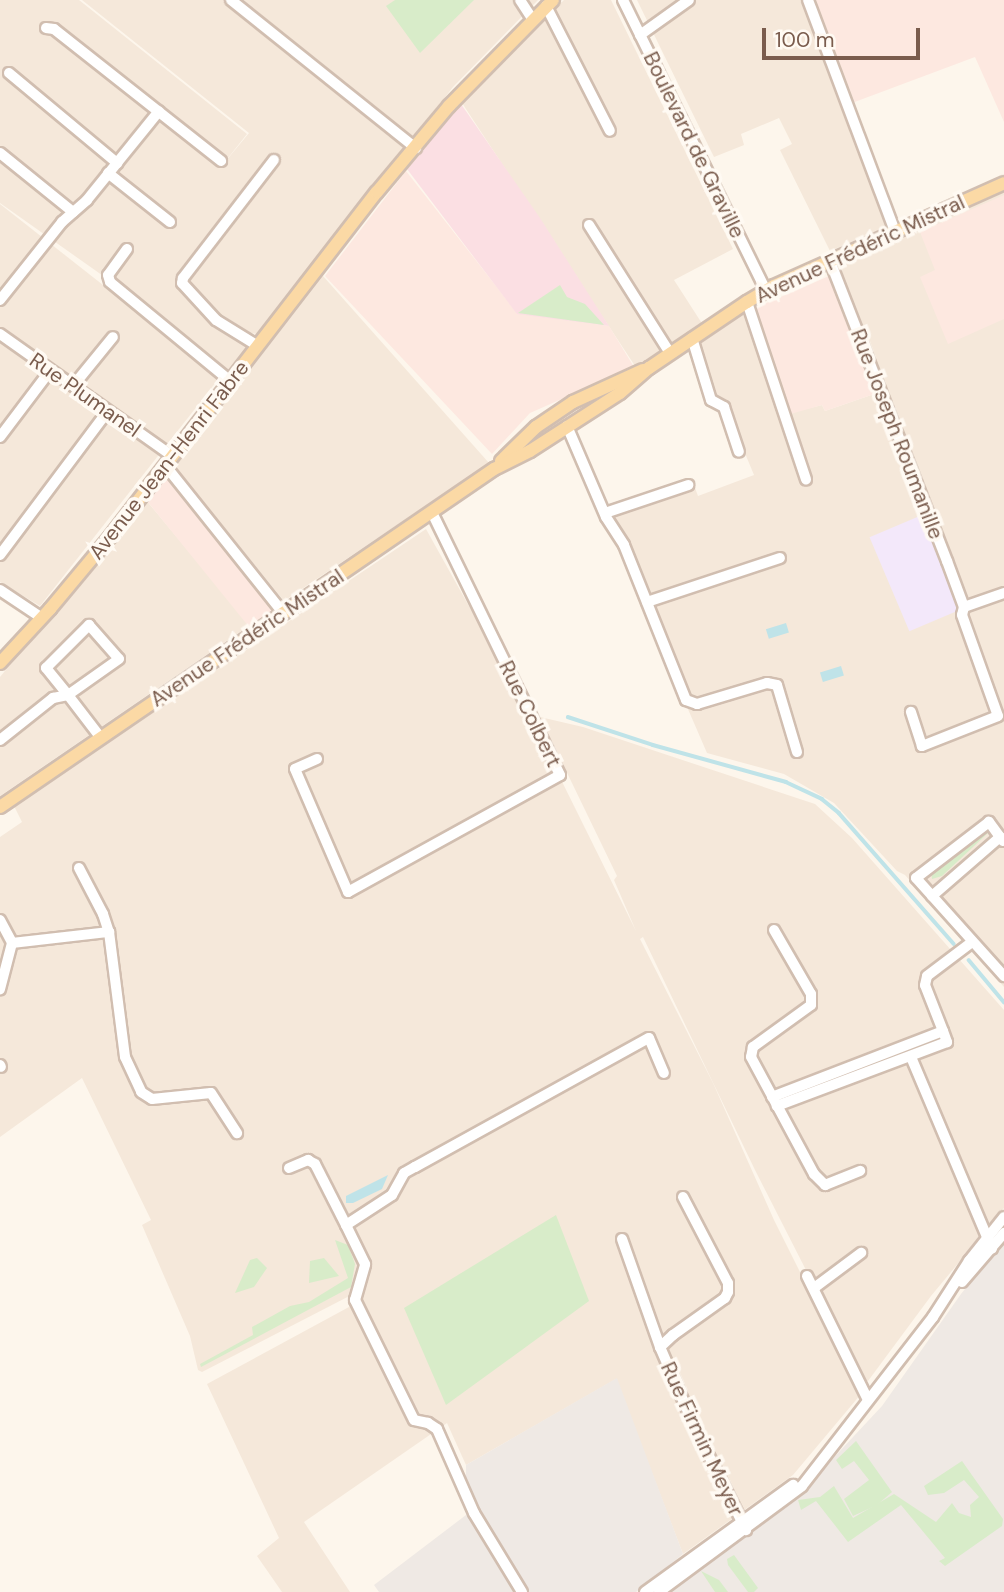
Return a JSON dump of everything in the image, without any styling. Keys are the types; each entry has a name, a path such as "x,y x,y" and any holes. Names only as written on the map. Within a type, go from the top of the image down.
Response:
{"main road":[{"name":"Avenue Jean-Henri Fabre","path":"0,663 42,618 333,253 374,209 405,161 476,76 550,3"},
{"name":"Avenue Frédéric Mistral","path":"0,807 494,470 620,393 670,353 766,290 1004,183"},
{"name":"Avenue Frédéric Mistral","path":"494,470 536,427 595,390 649,368"}],"street":[{"path":"231,0 416,148"},
{"path":"520,0 533,20"},
{"name":"Boulevard de Graville","path":"623,0 766,290"},
{"path":"640,36 689,0"},
{"path":"808,0 895,232"},
{"path":"550,3 610,131"},
{"path":"46,28 54,29 221,161"},
{"path":"9,73 117,163"},
{"path":"0,300 62,222 117,163 159,111"},
{"path":"0,153 72,212"},
{"path":"258,346 216,320 182,284 183,278 275,160"},
{"path":"108,173 170,222"},
{"path":"589,225 670,353"},
{"path":"127,249 108,275 110,282 230,381"},
{"name":"Rue Joseph Roumanille","path":"830,261 964,607 962,615 998,716 922,746 911,712"},
{"path":"747,302 806,479"},
{"name":"Rue Plumanel","path":"0,334 73,386 168,460 283,613"},
{"path":"73,386 113,337"},
{"path":"692,338 711,400 723,407 739,452"},
{"path":"0,437 50,371"},
{"path":"0,555 107,412"},
{"path":"567,426 605,513 624,545 686,700 697,704 767,683 777,685 796,751"},
{"path":"605,513 688,485"},
{"name":"Rue Colbert","path":"317,759 295,769 348,892 560,775 432,513"},
{"path":"647,602 780,558"},
{"path":"0,590 42,618"},
{"path":"964,607 1004,593"},
{"path":"0,740 53,698 68,695 118,659 89,625 46,668 68,695 101,738"},
{"path":"933,896 1002,839 989,822 916,878 1004,976"},
{"path":"79,867 103,914 108,932 125,1057 141,1092 152,1098 211,1093 237,1133"},
{"path":"0,920 12,943 0,989"},
{"path":"774,930 811,994 811,1005 753,1047 751,1057 814,1174 825,1185 860,1171"},
{"path":"12,943 108,932"},
{"path":"774,1101 911,1057 947,1042 925,985 927,976 972,942"},
{"path":"774,1101 943,1031"},
{"path":"346,1225 392,1195 404,1173 546,1092 649,1038 664,1073"},
{"path":"911,1057 992,1249"},
{"path":"289,1168 308,1160 315,1164 365,1264 355,1300 414,1420 428,1423 437,1429 474,1513 522,1592"},
{"name":"Rue Firmin Meyer","path":"660,1347 725,1298 728,1292 728,1283 683,1197"},
{"path":"645,1592 802,1486 950,1294 1004,1217"},
{"path":"950,1294 1004,1233"},
{"name":"Rue Firmin Meyer","path":"622,1239 660,1347 743,1527"},
{"path":"814,1288 861,1253"},
{"path":"807,1276 868,1401"},
{"path":"659,1592 743,1527"}],"shaded area":[{"path":"0,0 79,0 247,134 220,168 249,133 82,0 538,0 453,87 258,334 250,333 215,310 210,316 248,348 227,373 99,273 0,203"},
{"path":"564,0 611,0 733,249 674,280 703,325 635,366 462,103"},
{"path":"637,0 804,0 889,226 830,251 780,150 792,144 779,118 741,134 744,145 714,157"},
{"path":"814,0 1004,0 1004,122 975,57 852,103"},
{"path":"461,104 540,218 609,326 517,314 407,169"},
{"path":"406,171 517,313 609,326 634,367 530,413 492,454 325,276"},
{"path":"1004,188 1004,586 972,598 963,597 834,267"},
{"path":"1004,195 1004,319 948,344 920,277 935,270 920,232"},
{"path":"0,204 220,377 40,606 0,582"},
{"path":"323,276 489,463 284,601 175,467"},
{"path":"829,276 877,393 825,411 822,405 787,415 755,308"},
{"path":"746,312 782,415 822,405 825,411 877,393 964,614 1004,599 1004,987 905,875 897,871 834,803 784,774 707,753 619,550 625,542 612,512 694,485 698,496 754,475 724,403 716,396 698,345"},
{"path":"172,465 283,602 250,628 139,491"},
{"path":"146,500 250,625 0,796 0,677"},
{"path":"922,515 962,609 909,631 870,537"},
{"path":"426,529 525,707 636,931 614,880 617,876 540,717 583,727 815,804 852,838 1004,1010 1004,1208 931,1296 868,1381 862,1380 755,1170 643,937 640,939 713,1083 774,1220 861,1394 793,1475 683,1554 616,1379 466,1465 447,1423 304,1522 350,1592 282,1592 257,1556 279,1538 207,1384 349,1307 361,1290 202,1372 198,1370 190,1336 142,1225 151,1220 82,1078 0,1137 0,837 22,822 14,806"},
{"path":"1004,1241 1004,1592 671,1592 791,1498 825,1467 882,1406 961,1294"},
{"path":"617,1378 683,1554 636,1592 379,1592 374,1585 466,1515 466,1465"}],"green space":[{"path":"395,0 474,0 420,53 386,6"},
{"path":"560,285 567,297 585,304 604,325 518,313"},
{"path":"985,832 988,833 942,876 932,879 931,870"},
{"path":"556,1215 589,1301 446,1405 404,1308"},
{"path":"335,1240 348,1245 355,1264 351,1287 201,1367 200,1364 253,1335 252,1327 290,1306 309,1302 348,1278"},
{"path":"257,1258 267,1268 254,1287 235,1293 250,1260"},
{"path":"324,1258 339,1276 309,1283 310,1261"},
{"path":"856,1441 892,1492 877,1505 853,1516 844,1499 869,1480 854,1461 842,1469 836,1460"},
{"path":"962,1461 1003,1519 1002,1526 945,1566 939,1561 945,1558 901,1505 848,1542 816,1501 801,1510 798,1500 820,1497 834,1486 853,1518 894,1494 936,1522 952,1503 959,1513 971,1517 970,1505 979,1497 964,1480 944,1493 928,1495 924,1486"},
{"path":"734,1555 758,1588 754,1592 748,1592 728,1565 727,1559"},
{"path":"701,1571 719,1580 728,1592 715,1592"}],"water":[{"path":"786,623 789,633 769,639 766,629"},
{"path":"841,666 844,676 823,682 820,672"},
{"path":"388,1175 382,1189 353,1203 346,1203 346,1196"}],"waterway":[{"path":"568,717 653,745 786,782 822,799 839,813 954,944"},
{"path":"969,960 1004,1002"}]}
